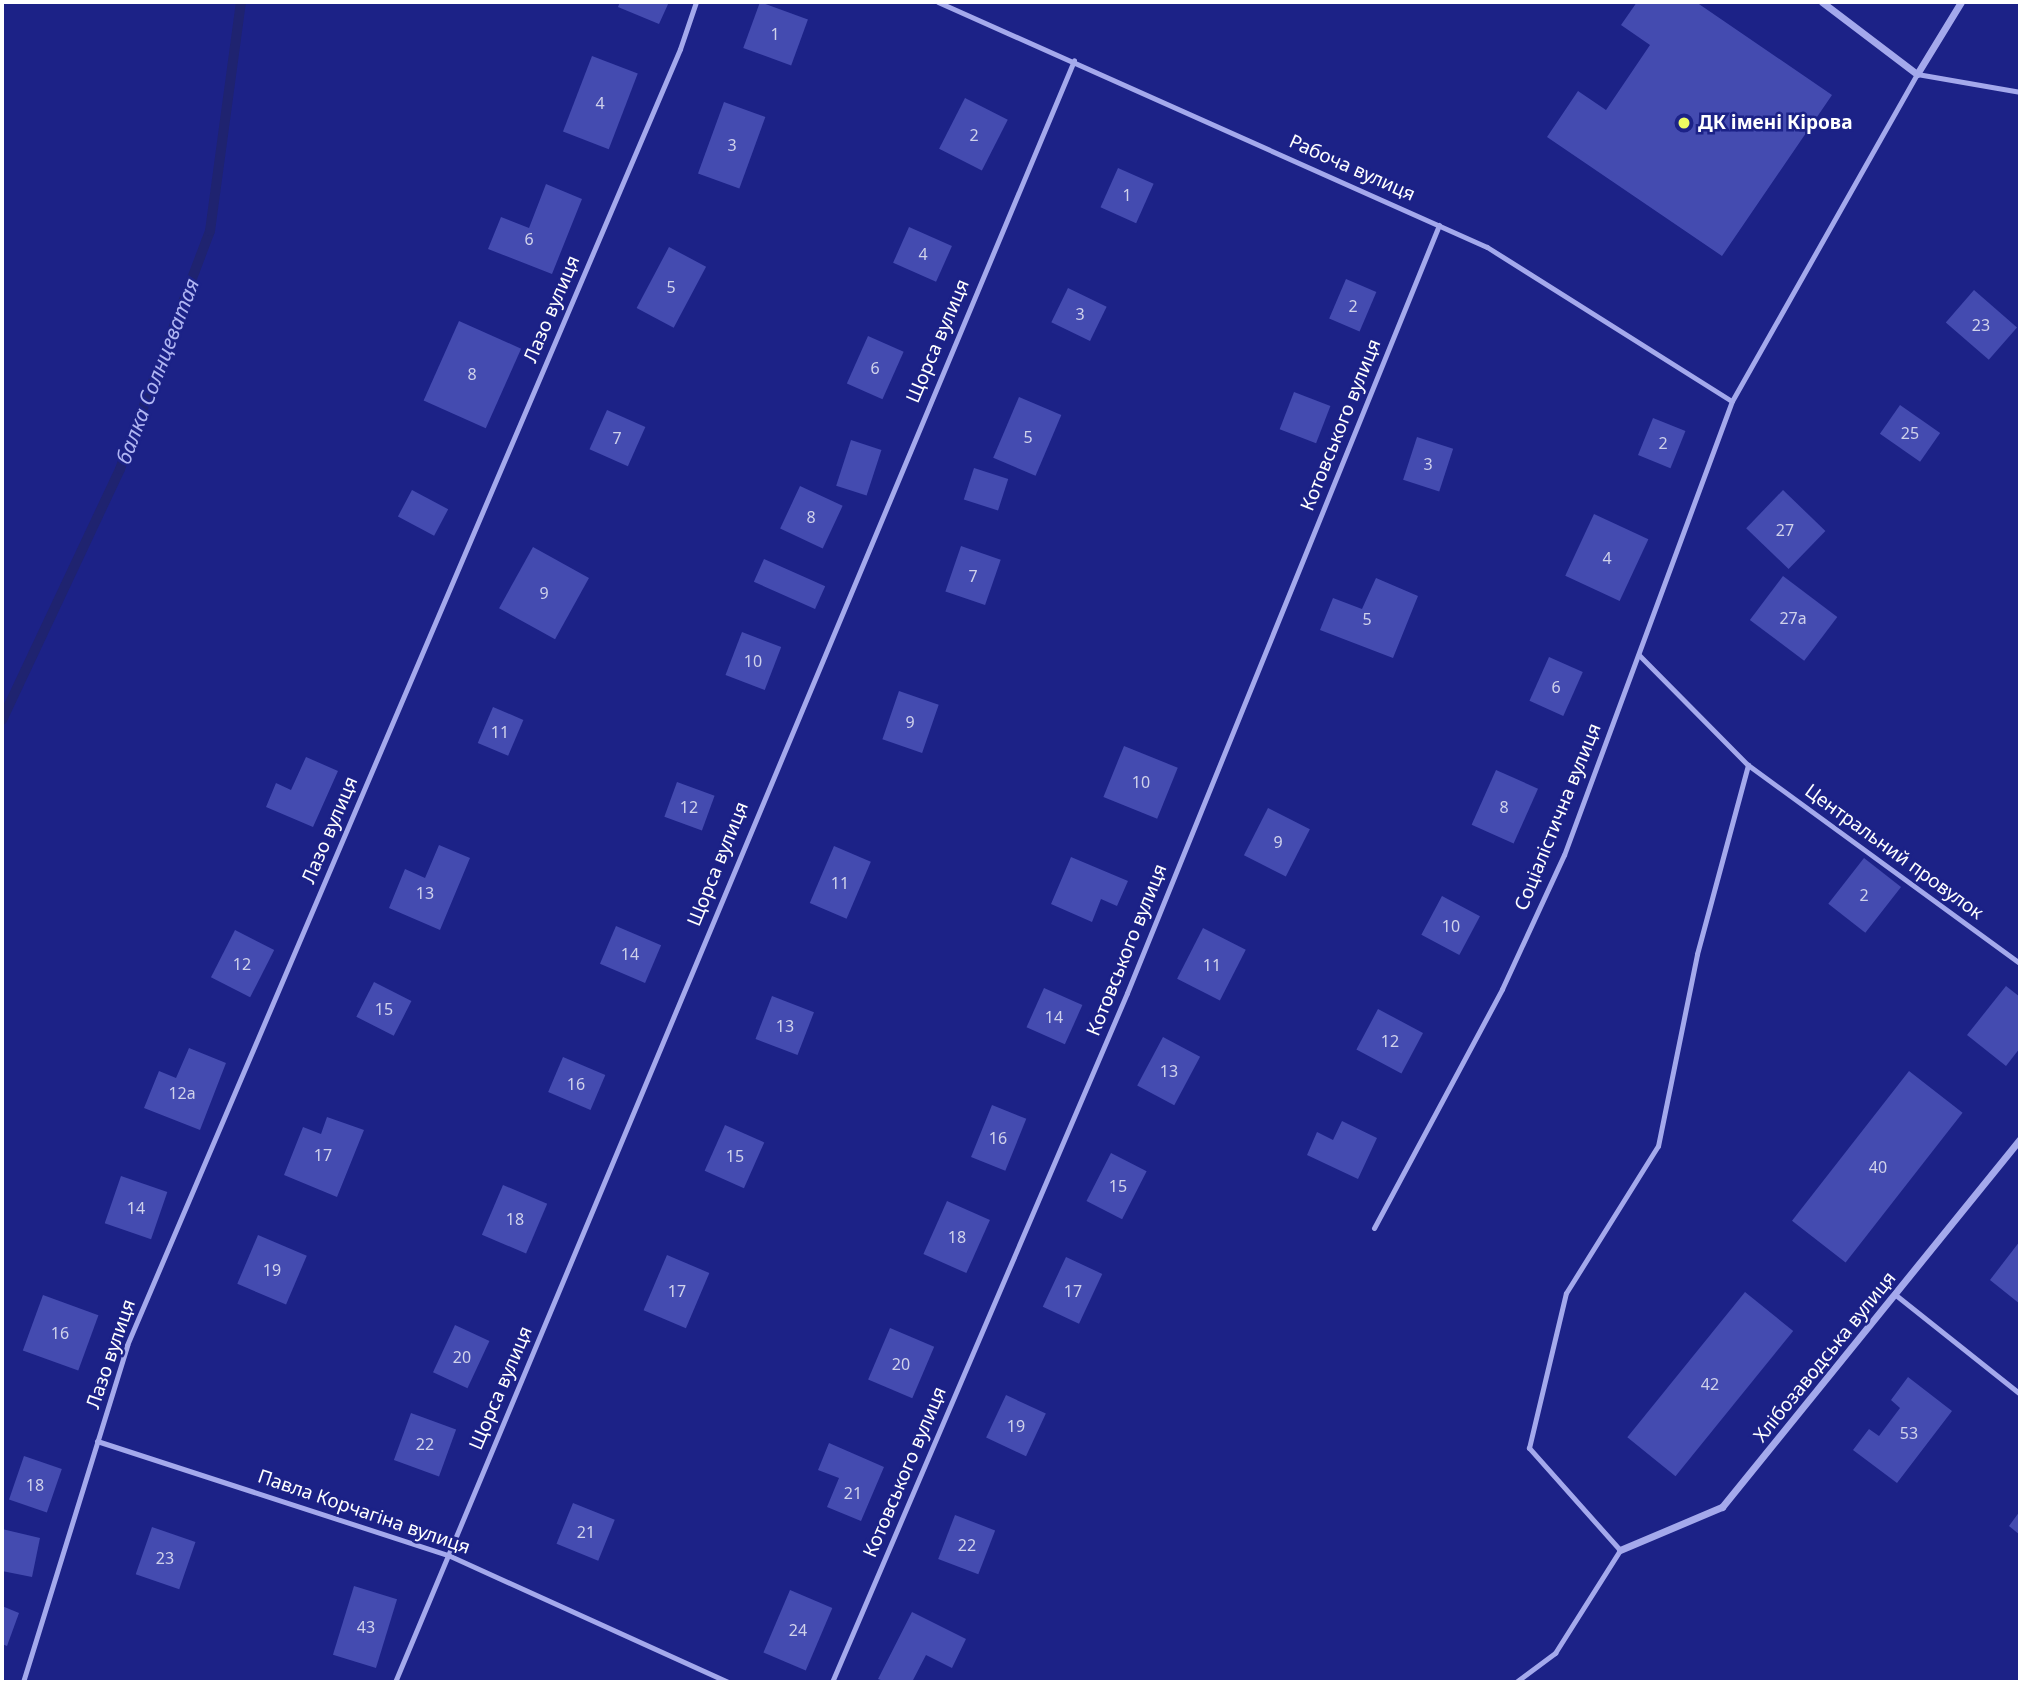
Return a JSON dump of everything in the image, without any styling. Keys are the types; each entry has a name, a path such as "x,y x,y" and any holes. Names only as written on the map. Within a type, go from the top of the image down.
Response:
{"street":[{"path":"1822,2 1917,74 1961,2"},
{"name":"Хлібозаводська вулиця","path":"1620,1550 1723,1507 1897,1296 2020,1139"}],"lane":[{"name":"Лазо вулиця","path":"23,1682 127,1345 675,61 695,2"},
{"name":"Рабоча вулиця","path":"938,2 1074,60 1487,247 1732,401"},
{"name":"Щорса вулиця","path":"395,1682 1074,60"},
{"path":"1917,74 2020,92"},
{"name":"Соціалістична вулиця","path":"1374,1228 1502,989 1564,855 1732,401 1917,74"},
{"name":"Котовського вулиця","path":"832,1682 1127,993 1439,225"},
{"name":"Центральний провулок","path":"1639,655 1748,765 2020,963"},
{"path":"1516,1682 1555,1653 1620,1550 1529,1448 1566,1293 1658,1146 1697,954 1748,765"},
{"path":"1897,1296 2020,1394"},
{"name":"Павла Корчагіна вулиця","path":"97,1441 448,1555 728,1682"}],"building":[{"path":"620,2 669,2 659,24 618,7"},
{"path":"760,2 808,19 791,65 743,48"},
{"name":"ДК імені Кірова","path":"1637,2 1696,2 1832,95 1722,256 1547,137 1578,91 1606,110 1650,45 1621,25"},
{"path":"592,56 638,74 609,149 563,132"},
{"path":"965,98 1008,120 982,171 939,149"},
{"path":"724,102 765,117 739,188 698,173"},
{"path":"1118,168 1154,184 1136,223 1101,207"},
{"path":"546,184 582,199 552,274 488,249 501,217 529,228"},
{"path":"909,227 952,246 936,282 893,263"},
{"path":"669,247 706,267 674,328 637,308"},
{"path":"1346,279 1376,292 1360,331 1329,319"},
{"path":"1068,288 1107,307 1090,341 1051,322"},
{"path":"1974,290 2017,327 1989,360 1946,322"},
{"path":"459,321 521,349 486,428 424,400"},
{"path":"868,336 904,352 882,399 847,384"},
{"path":"1294,392 1330,406 1316,443 1280,429"},
{"path":"1019,397 1061,415 1036,476 993,458"},
{"path":"1900,405 1940,433 1920,462 1880,434"},
{"path":"607,410 645,427 628,466 590,449"},
{"path":"1653,418 1685,431 1670,468 1638,455"},
{"path":"1417,437 1453,449 1439,492 1403,480"},
{"path":"851,440 881,450 867,496 836,486"},
{"path":"974,468 1008,479 998,511 964,499"},
{"path":"800,486 843,506 823,548 780,529"},
{"path":"412,490 448,509 434,536 398,516"},
{"path":"1783,490 1825,531 1789,569 1746,528"},
{"path":"1594,514 1648,539 1620,601 1565,576"},
{"path":"961,546 1001,560 985,605 945,591"},
{"path":"533,547 589,578 555,639 499,608"},
{"path":"764,559 825,586 815,609 754,582"},
{"path":"1783,576 1837,617 1804,661 1750,620"},
{"path":"1376,578 1418,596 1393,658 1320,630 1333,598 1362,609"},
{"path":"742,632 781,647 765,690 726,675"},
{"path":"1549,657 1583,672 1563,716 1529,701"},
{"path":"899,691 939,705 922,753 882,739"},
{"path":"493,707 523,720 508,756 478,743"},
{"path":"1124,746 1178,768 1157,819 1103,797"},
{"path":"306,757 338,771 313,827 266,807 276,783 291,790"},
{"path":"1496,770 1538,789 1514,844 1472,825"},
{"path":"677,782 715,796 702,830 664,817"},
{"path":"1268,808 1310,829 1286,877 1244,855"},
{"path":"439,845 470,858 440,930 389,908 405,869 425,878"},
{"path":"834,846 871,862 847,919 810,903"},
{"path":"1071,857 1128,881 1117,906 1101,899 1092,922 1051,904"},
{"path":"1864,858 1901,887 1865,933 1828,904"},
{"path":"1442,896 1480,916 1459,955 1421,935"},
{"path":"616,926 661,945 645,983 600,964"},
{"path":"1203,928 1246,950 1220,1001 1177,979"},
{"path":"235,930 274,950 250,997 211,977"},
{"path":"374,982 411,1001 394,1036 356,1017"},
{"path":"2006,986 2020,997 2020,1048 2006,1066 1967,1035"},
{"path":"1044,988 1082,1005 1065,1044 1027,1027"},
{"path":"772,996 814,1012 798,1055 756,1039"},
{"path":"1378,1009 1423,1033 1401,1074 1356,1050"},
{"path":"1163,1037 1200,1057 1174,1105 1137,1086"},
{"path":"189,1048 226,1063 200,1130 144,1108 159,1071 176,1078"},
{"path":"563,1057 605,1075 590,1110 548,1092"},
{"path":"1909,1071 1963,1113 1846,1263 1792,1221"},
{"path":"992,1105 1026,1119 1005,1171 971,1157"},
{"path":"327,1117 364,1130 337,1197 284,1175 303,1127 321,1134"},
{"path":"1342,1121 1377,1138 1358,1179 1307,1155 1317,1132 1333,1140"},
{"path":"725,1125 764,1142 744,1188 705,1171"},
{"path":"1111,1153 1147,1171 1122,1219 1086,1201"},
{"path":"121,1176 167,1192 151,1239 105,1223"},
{"path":"503,1185 547,1204 526,1253 482,1235"},
{"path":"947,1201 990,1220 966,1273 923,1254"},
{"path":"258,1235 307,1256 286,1304 237,1284"},
{"path":"2020,1241 2020,1304 1990,1280"},
{"path":"667,1255 709,1273 686,1328 644,1310"},
{"path":"1066,1257 1102,1274 1079,1324 1043,1307"},
{"path":"1745,1292 1793,1331 1676,1476 1627,1437"},
{"path":"43,1295 98,1315 78,1371 23,1350"},
{"path":"455,1325 489,1341 467,1388 433,1372"},
{"path":"890,1328 934,1347 912,1398 868,1380"},
{"path":"1908,1377 1952,1411 1897,1483 1853,1450 1869,1429 1879,1436 1900,1408 1891,1400"},
{"path":"1006,1395 1046,1414 1026,1456 986,1438"},
{"path":"411,1413 456,1429 439,1476 394,1460"},
{"path":"829,1443 884,1467 861,1521 827,1507 839,1478 818,1470"},
{"path":"24,1456 62,1469 47,1513 9,1499"},
{"path":"573,1503 615,1520 598,1561 557,1544"},
{"path":"2020,1511 2020,1535 2009,1526"},
{"path":"955,1515 995,1530 978,1574 938,1559"},
{"path":"152,1527 195,1542 179,1589 136,1574"},
{"path":"2,1529 40,1538 32,1577 2,1571"},
{"path":"354,1586 397,1599 376,1668 333,1655"},
{"path":"790,1590 832,1608 806,1671 763,1653"},
{"path":"2,1606 19,1613 7,1646 2,1644"},
{"path":"912,1612 966,1639 952,1668 926,1655 912,1682 886,1682 878,1679"}],"waterway":[{"name":"балка Солнцеватая","path":"2,720 120,469 210,231 241,2"}],"place":[{"name":"ДК імені Кірова","path":"1684,123"}]}
